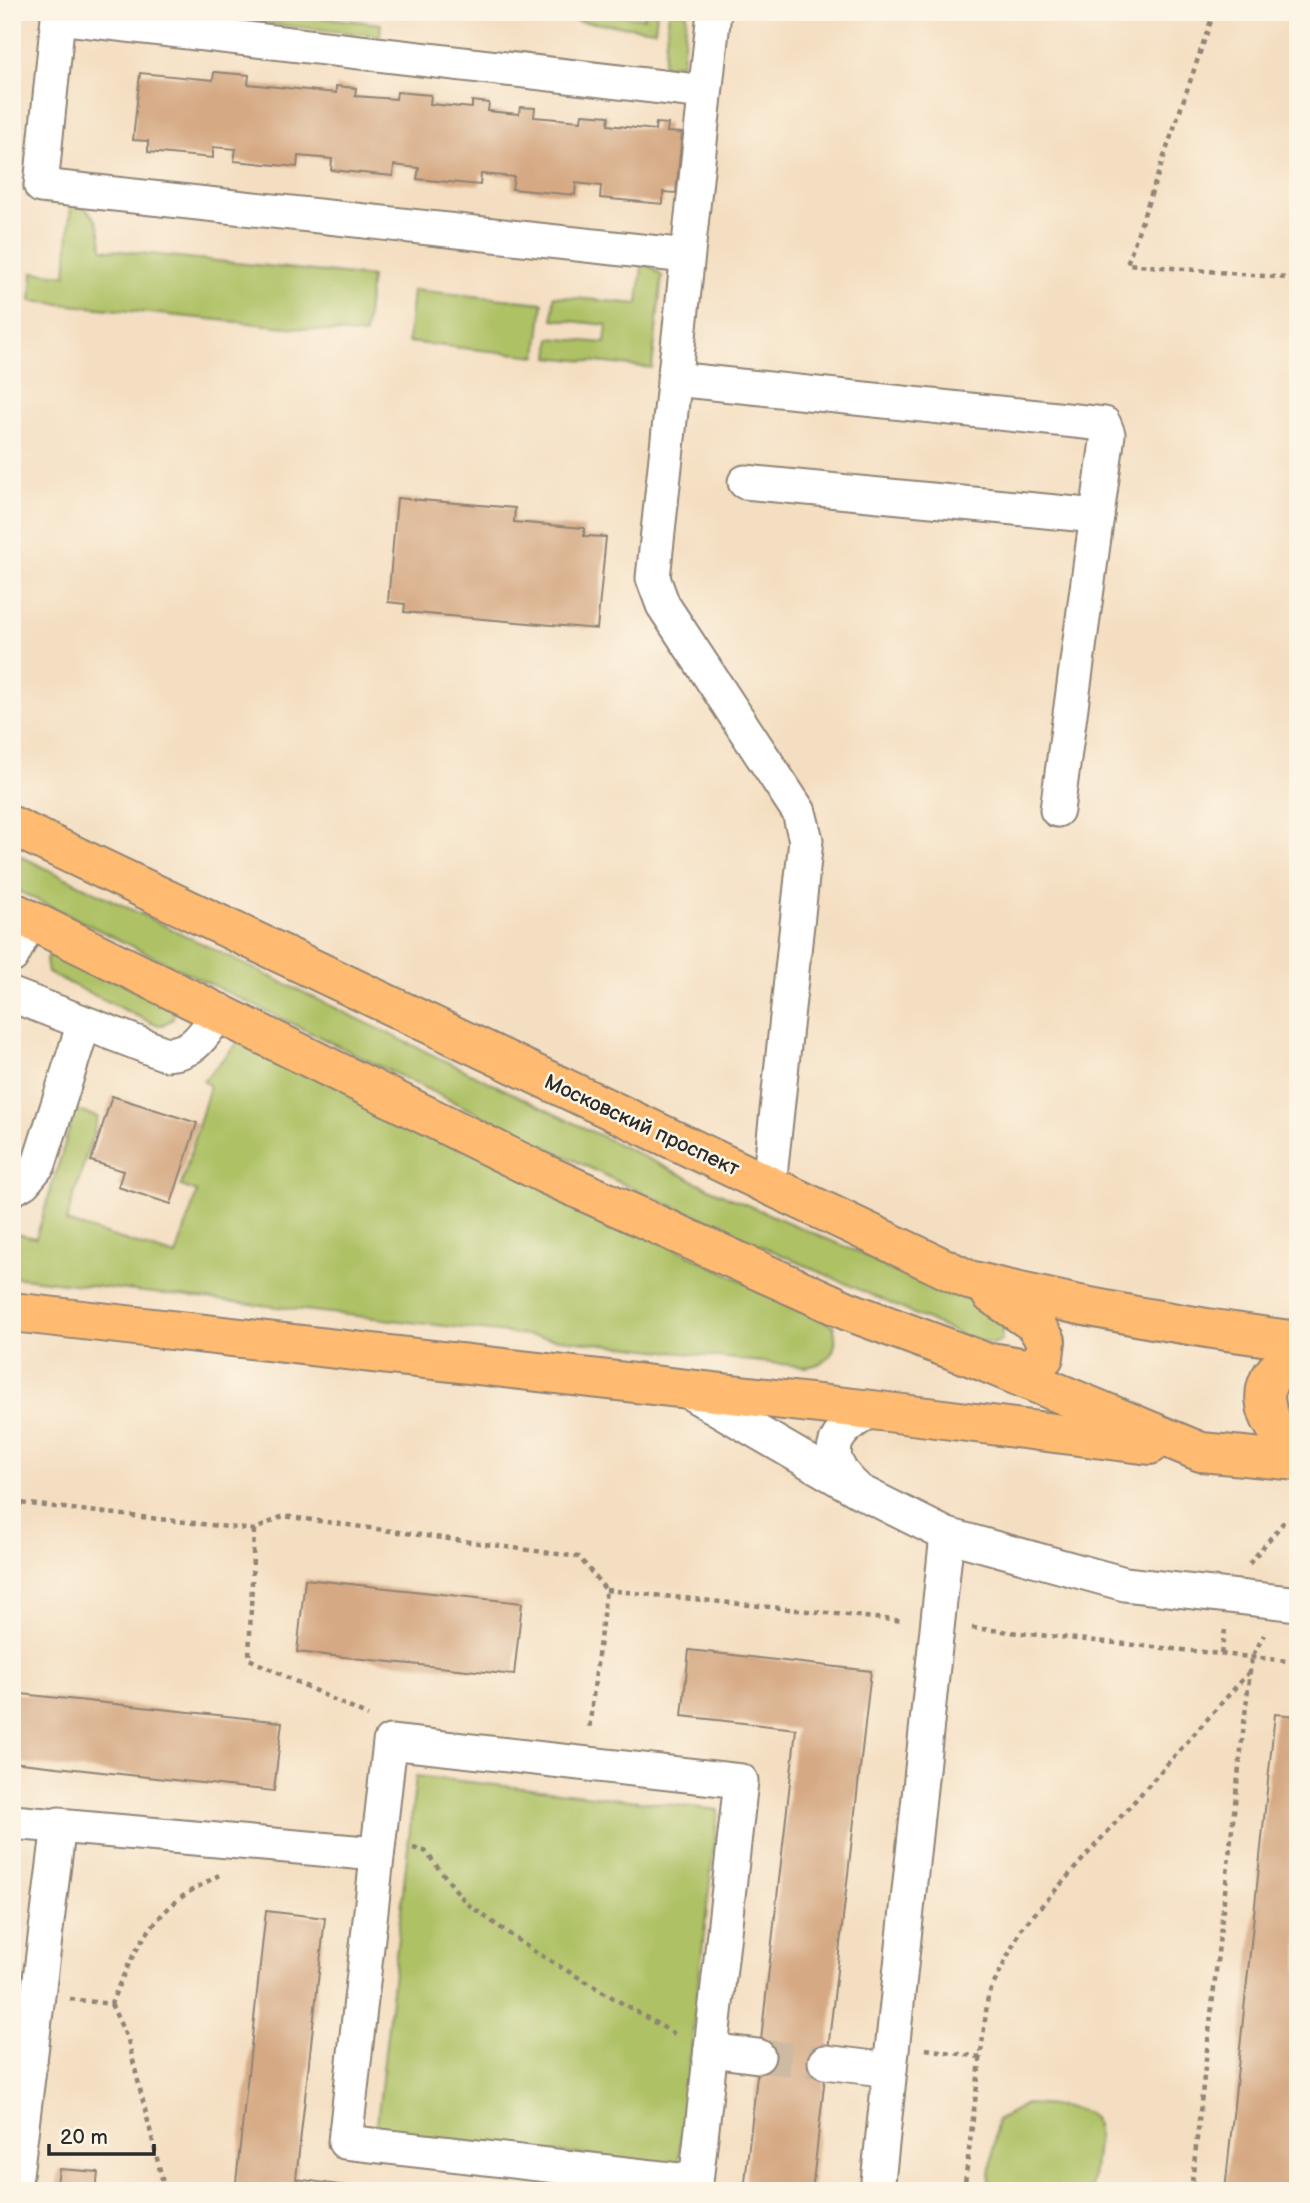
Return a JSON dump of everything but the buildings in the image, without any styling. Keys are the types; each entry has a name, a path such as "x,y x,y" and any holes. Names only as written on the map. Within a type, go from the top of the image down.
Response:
{"main road":[{"name":"Московский проспект","path":"12,826 969,1280 1078,1307 1298,1341"},
{"path":"21,915 545,1174 848,1311 977,1359 1201,1452"},
{"path":"969,1280 1034,1323 1046,1341 1044,1357 1031,1369 977,1359"},
{"path":"12,1312 872,1410 1201,1452 1298,1461"},
{"path":"1298,1358 1284,1363 1269,1379 1265,1397 1269,1420 1286,1441 1298,1449"}],"street":[{"path":"714,12 653,578 663,605 799,812 806,840 769,1185"},
{"path":"687,256 41,187 58,15 705,92"},
{"path":"674,379 1100,422 1107,427 1057,810"},
{"path":"745,482 1097,516"},
{"path":"12,956 21,915"},
{"path":"12,995 166,1054 183,1054 195,1045 221,1012"},
{"path":"12,1189 24,1182 39,1164 84,1023"},
{"path":"687,1391 859,1491 947,1535 1125,1584 1298,1604"},
{"path":"859,1491 840,1467 835,1441 842,1428 872,1410"},
{"path":"877,2191 947,1535"},
{"path":"390,1742 741,1781 696,2182 345,2142 378,1847 390,1742"},
{"path":"12,1822 269,1844 378,1847"},
{"path":"14,2191 59,1825"},
{"path":"711,2045 758,2056"},
{"path":"825,2062 890,2070"}],"path":[{"path":"1214,12 1127,264 1298,279"},
{"path":"13,1502 254,1530 283,1516 579,1557 606,1590"},
{"path":"254,1530 249,1660 374,1718"},
{"path":"1191,2191 1252,1657"},
{"path":"964,2191 988,1996 1021,1929 1250,1671"},
{"path":"166,2191 128,2040 111,2004 122,1977 149,1931 173,1903 269,1844"},
{"path":"378,1847 425,1851 466,1903 532,1950 600,1988 673,2036 711,2045"},
{"path":"12,1878 14,1863"},
{"path":"38,1995 111,2004"},
{"path":"918,2048 980,2057"}],"green space":[{"path":"160,12 275,12 381,24 380,36"},
{"path":"532,12 588,12 644,18 645,12 657,12 655,30 532,16"},
{"path":"669,12 687,12 682,63 663,66"},
{"path":"71,203 92,214 99,226 102,249 371,277 365,335 31,301 33,272 66,275"},
{"path":"642,265 650,266 662,276 652,368 549,357 551,338 605,343 607,325 553,319 554,296 638,304"},
{"path":"413,290 543,303 537,356 408,342"},
{"path":"12,852 717,1192 979,1304 1003,1321 1001,1341 992,1344 972,1340 621,1183 12,888"},
{"path":"57,951 174,1009 173,1019 162,1025 154,1024 48,973 46,960 51,952"},
{"path":"243,1037 833,1325 835,1341 832,1353 822,1362 806,1367 12,1277 12,1233 36,1238 75,1110 98,1117 66,1222 176,1256 197,1192 181,1186 210,1086 203,1081"},
{"path":"416,1776 718,1810 678,2166 376,2132"},
{"path":"1026,2104 1073,2108 1094,2119 1097,2144 1091,2191 988,2191 997,2120"}],"tunnel":[{"path":"758,2056 825,2062"}]}
